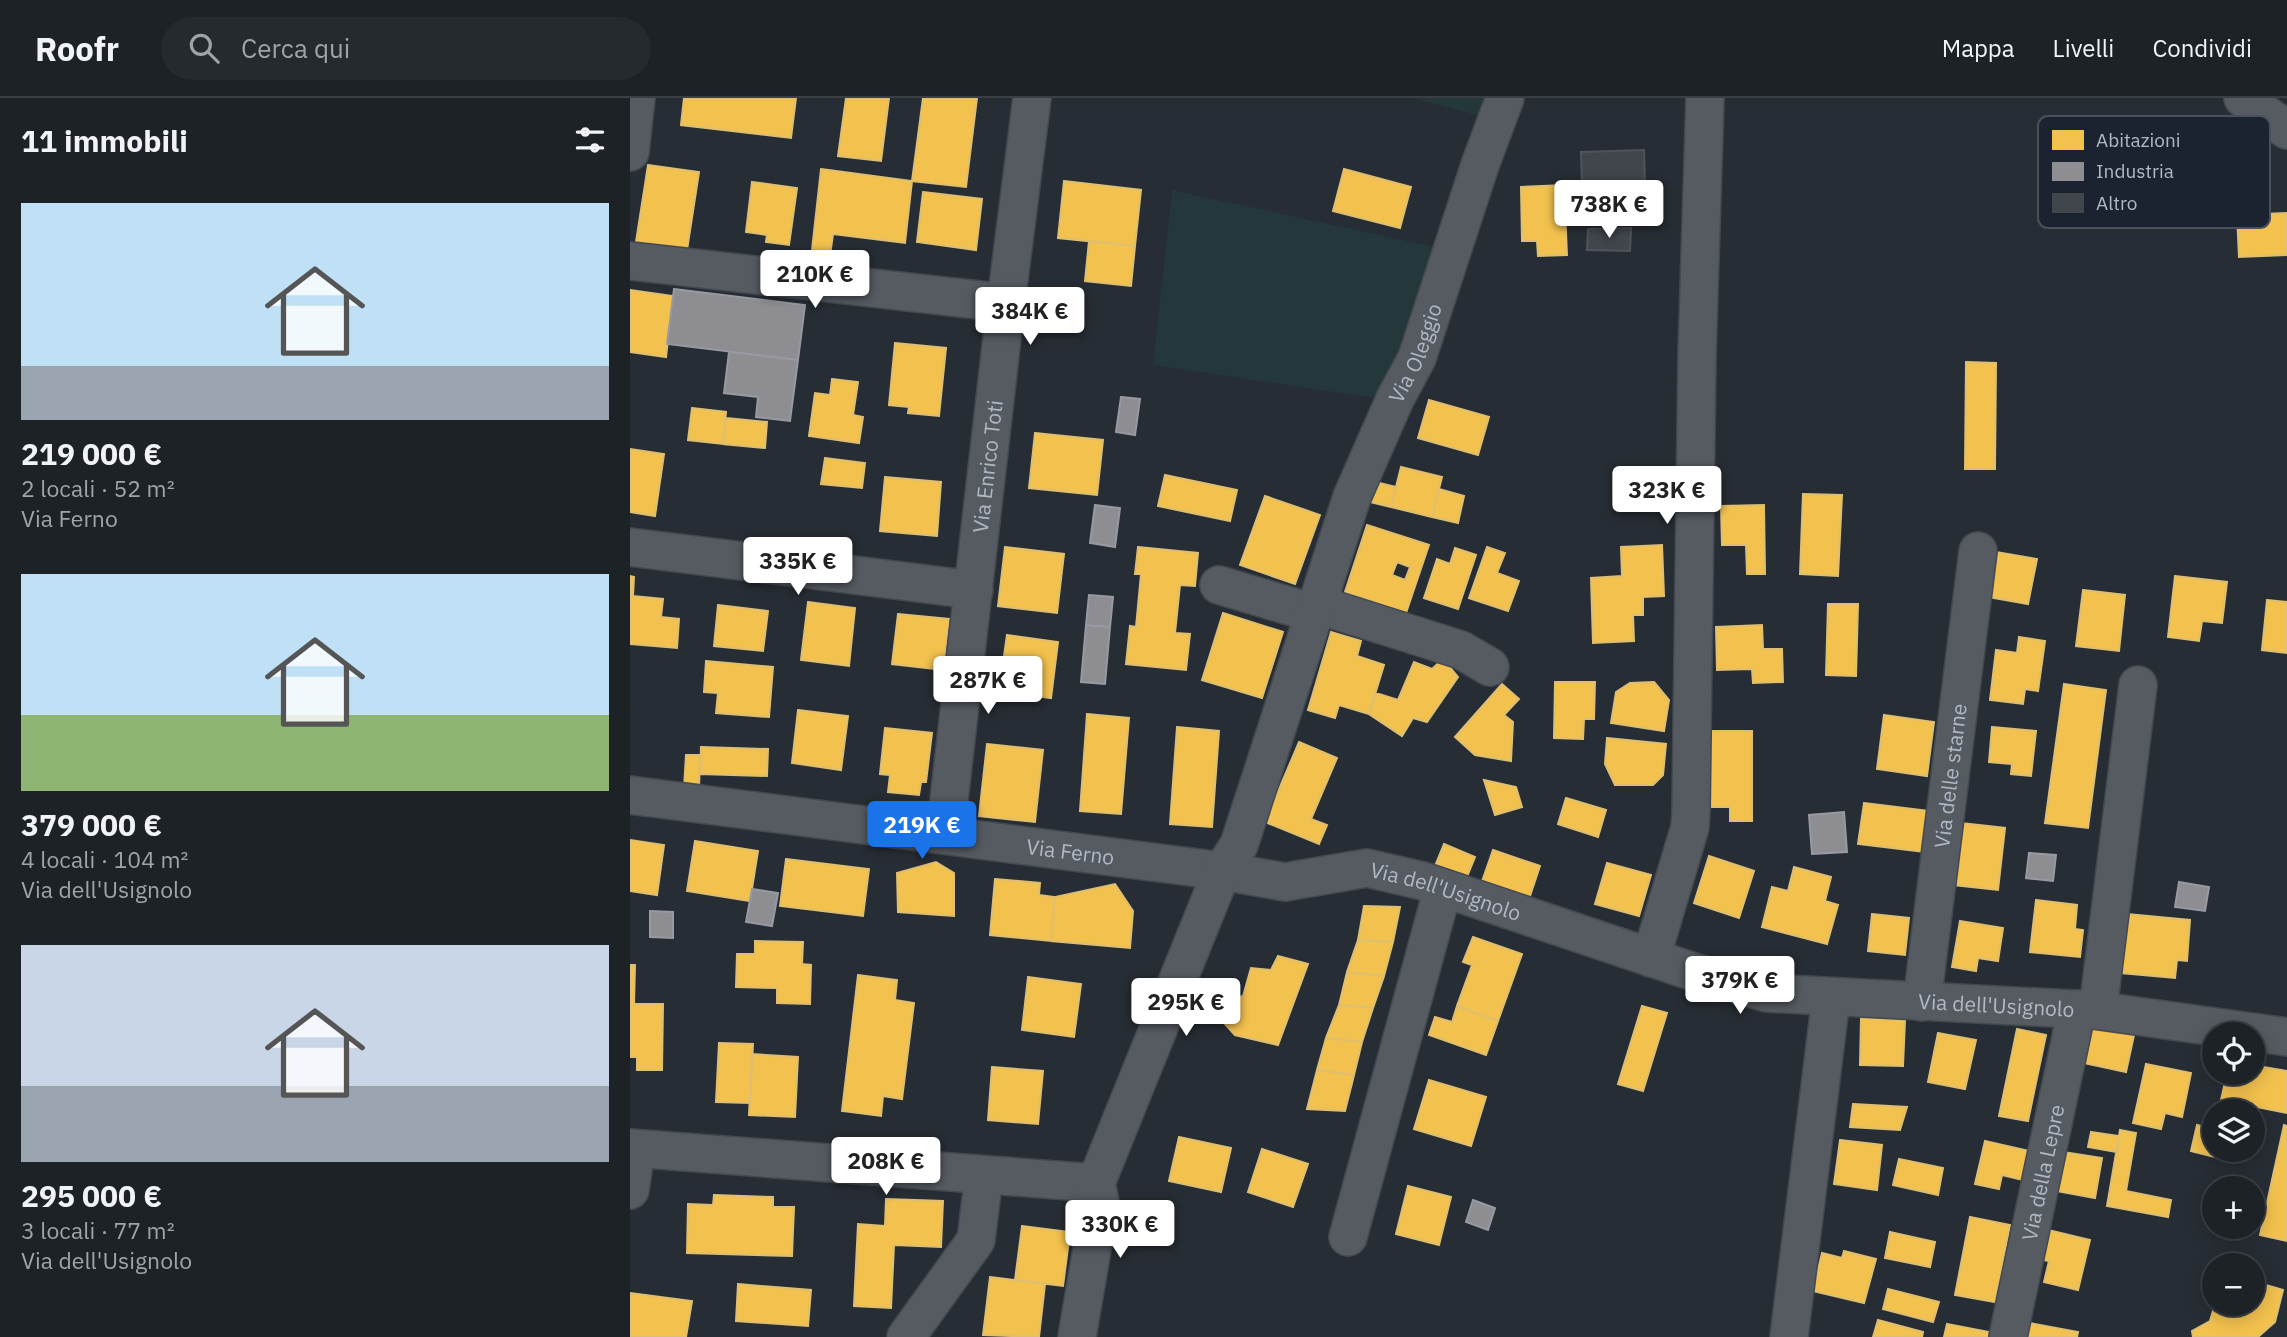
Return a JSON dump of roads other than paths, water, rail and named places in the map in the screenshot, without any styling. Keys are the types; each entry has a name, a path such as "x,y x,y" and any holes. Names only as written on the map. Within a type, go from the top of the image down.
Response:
{"street":[{"path":"630,152 636,98"},
{"name":"Via Enrico Toti","path":"945,835 1032,98"},
{"name":"Via Oleggio","path":"1222,871 1239,845 1352,497 1424,338 1480,165 1505,98"},
{"path":"1651,958 1691,818 1697,355 1705,98"},
{"path":"2243,98 2268,116"},
{"path":"2270,118 2287,130"},
{"path":"630,261 1006,303"},
{"path":"630,547 974,590"},
{"name":"Via delle starne","path":"1922,1002 1978,551"},
{"path":"1219,586 1461,650 1490,667"},
{"name":"Via della Lepre","path":"2008,1337 2088,1010 2138,685"},
{"name":"Via Ferno","path":"630,795 1222,871"},
{"name":"Via dell'Usignolo","path":"1222,871 1285,882 1367,868 1398,874 1752,990 1784,995 2088,1010 2287,1037"},
{"path":"1077,1337 1100,1202 1097,1184 1222,871"},
{"path":"1348,1237 1443,888"},
{"path":"1789,1337 1831,998"},
{"path":"630,1190 633,1148 1097,1184"},
{"path":"905,1337 976,1240 985,1175"}]}
